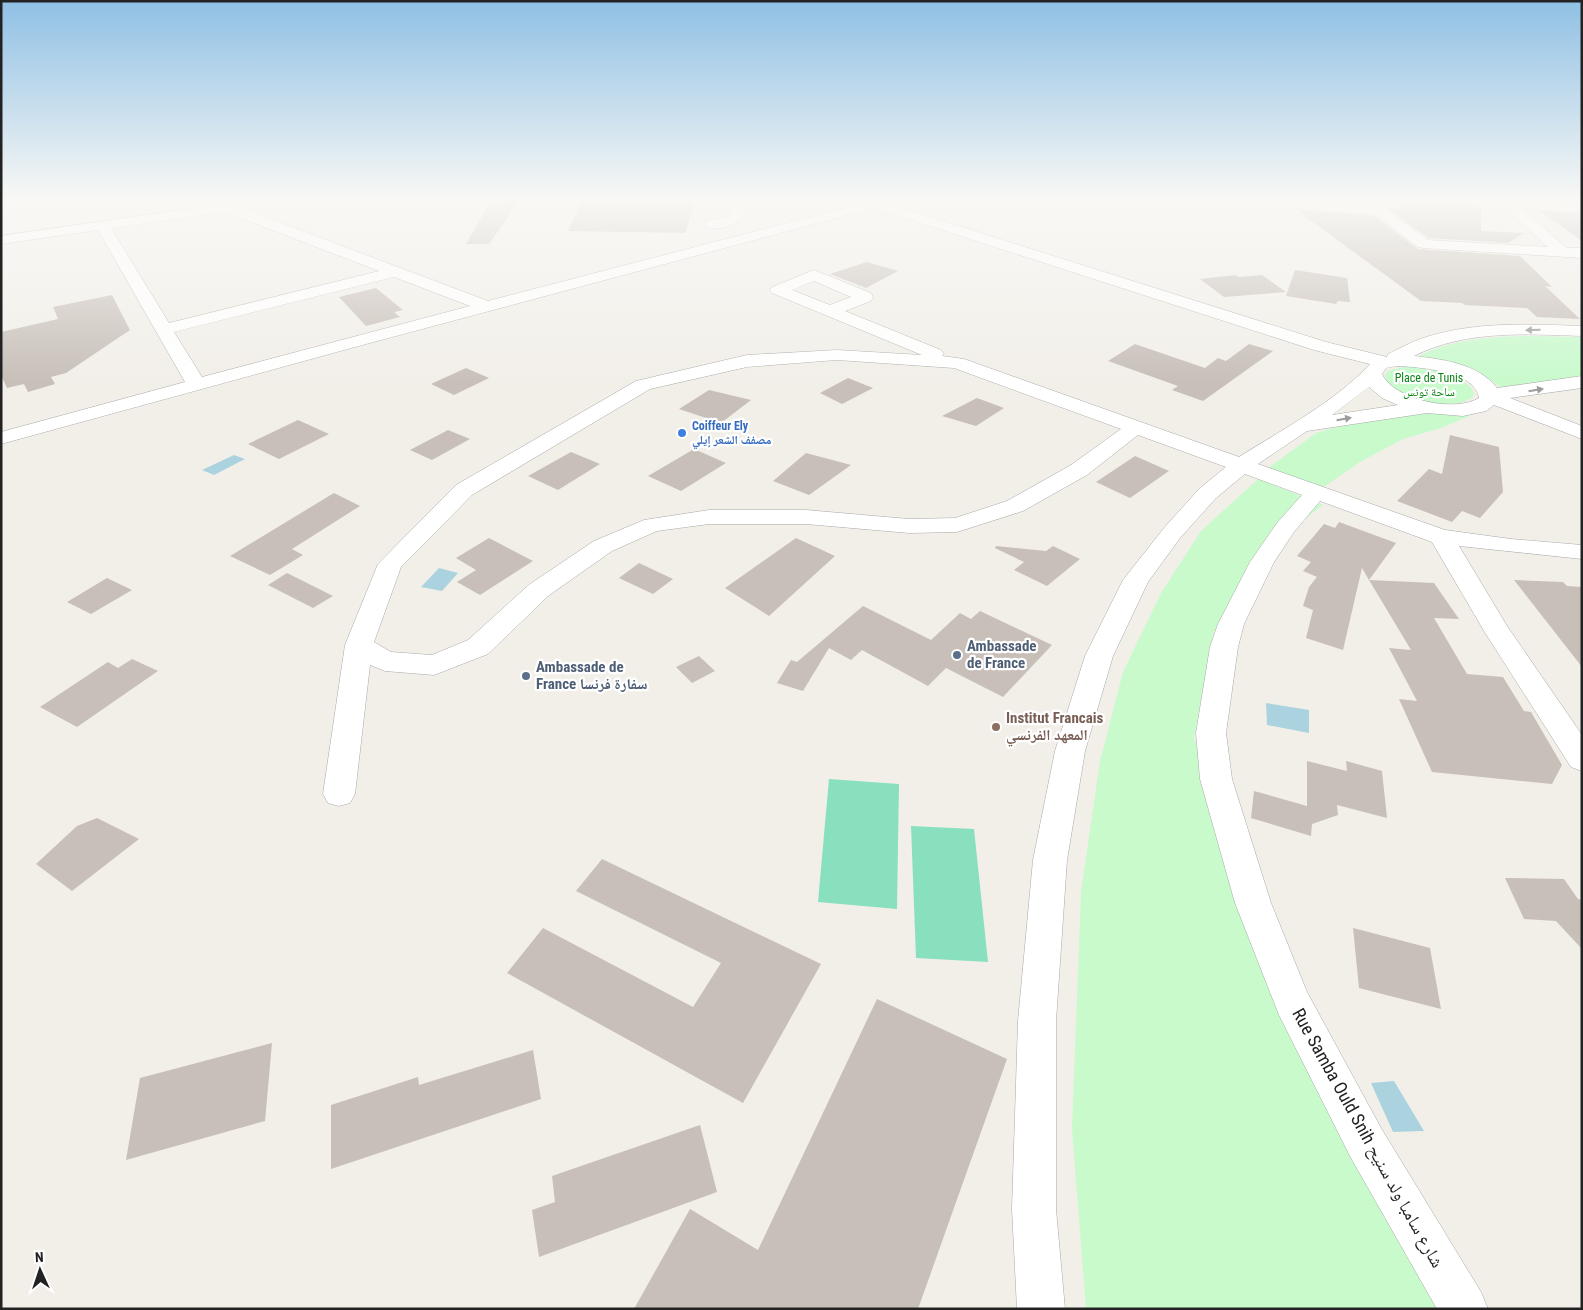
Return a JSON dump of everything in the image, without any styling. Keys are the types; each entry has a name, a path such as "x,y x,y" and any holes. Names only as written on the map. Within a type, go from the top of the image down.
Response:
{"street":[{"path":"122,260 196,384"},
{"path":"365,260 486,306"},
{"path":"1,438 654,260"},
{"path":"1050,260 1320,346 1380,367 1417,360 1451,367 1478,380 1488,390 1486,400"},
{"path":"163,330 394,272"},
{"path":"831,311 957,363 1441,536 1511,546 1582,552"},
{"path":"1041,1309 1034,1209 1036,1021 1050,860 1070,751 1099,656 1136,580 1172,533 1208,493 1243,464 1296,429 1380,367 1428,343 1451,337 1503,331 1582,331"},
{"path":"339,794 359,644 390,564 464,490 643,385 747,360 837,355 957,363"},
{"path":"1380,367 1378,386 1394,396 1429,408"},
{"path":"1296,429 1342,419 1429,408 1456,410 1486,400 1582,382"},
{"path":"1486,400 1507,412 1582,433"},
{"path":"359,644 385,662 434,665 478,646 539,590 603,546 652,525 709,517 806,517 909,526 957,525 1016,506 1079,470 1136,427"},
{"name":"Rue Samba Ould Snih شارع سامبا ولد سنيح","path":"1316,492 1285,528 1262,562 1226,640 1214,702 1211,733 1216,779 1253,904 1292,1002 1366,1143 1464,1309"},
{"path":"1441,536 1497,631 1582,759"}],"green space":[{"path":"1525,336 1582,337 1582,381 1508,392 1487,378 1465,368 1442,361 1417,357 1443,346 1470,340"},
{"name":"Place de Tunis ساحة تونس","path":"1407,366 1453,375 1468,385 1474,392 1473,397 1456,403 1437,404 1409,397 1386,381 1385,375 1388,371"},
{"path":"1432,413 1472,415 1441,428 1403,439 1360,462 1318,491 1267,469 1316,433 1361,420"},
{"path":"1258,479 1323,505 1288,532 1266,567 1213,633 1194,738 1260,951 1445,1309 1086,1309 1072,1129 1081,892 1100,761 1123,672 1161,593 1201,531"},
{"path":"829,779 899,784 897,909 818,902"},
{"path":"911,826 974,829 988,962 916,958"}],"water":[{"path":"234,455 245,459 214,475 202,470"},
{"path":"439,568 458,573 442,591 421,587"},
{"path":"1266,703 1309,710 1309,733 1267,725"},
{"path":"1394,1081 1424,1131 1393,1132 1371,1083"}],"building":[{"path":"1365,260 1524,260 1552,287 1545,286 1580,319 1537,317 1527,308 1421,301"},
{"path":"867,262 898,271 866,288 830,274"},
{"path":"1295,270 1347,278 1350,302 1338,301 1336,304 1286,296"},
{"path":"1236,275 1238,277 1262,275 1286,292 1224,297 1200,279"},
{"path":"376,288 403,310 394,312 400,317 366,326 339,297"},
{"path":"112,295 130,330 66,373 51,377 55,384 28,392 24,384 7,388 1,375 1,332 58,319 53,307"},
{"path":"1135,344 1205,368 1218,358 1226,361 1249,344 1273,351 1203,401 1172,390 1178,386 1108,361"},
{"path":"466,368 489,378 454,395 431,384"},
{"path":"848,378 873,388 842,404 820,393"},
{"path":"709,390 751,400 721,423 679,409"},
{"path":"977,398 1004,408 976,426 942,416"},
{"path":"298,420 329,434 279,459 248,444"},
{"path":"448,430 470,439 432,460 410,450"},
{"path":"1450,435 1499,447 1503,492 1480,518 1462,511 1452,522 1397,501 1429,469 1442,474"},
{"path":"694,449 726,463 681,491 648,476"},
{"path":"571,452 600,464 558,490 528,476"},
{"path":"806,453 851,465 809,495 773,481"},
{"path":"1135,456 1169,471 1130,498 1096,482"},
{"path":"334,493 360,506 292,549 303,555 270,575 230,556"},
{"path":"1339,522 1396,543 1369,580 1362,568 1343,650 1306,638 1313,610 1303,606 1309,587 1317,577 1303,571 1311,562 1297,556 1324,524 1335,528"},
{"path":"489,538 533,561 480,595 457,582 476,570 456,558"},
{"path":"796,538 835,556 769,616 725,588"},
{"path":"996,546 1046,551 1053,546 1080,559 1047,586 1014,570 1024,562 995,548"},
{"path":"639,563 673,579 653,594 619,578"},
{"path":"287,573 333,596 313,608 268,585"},
{"path":"107,578 132,590 91,614 67,602"},
{"path":"1369,580 1434,583 1459,619 1434,618 1467,674 1503,677 1524,711 1531,712 1562,765 1552,784 1432,772 1399,699 1417,701 1389,648 1411,650"},
{"path":"1514,580 1563,582 1567,586 1582,587 1582,667"},
{"name":"Ambassade de France","path":"863,606 931,640 960,613 971,619 980,611 1052,645 1003,697 946,668 928,686 862,650 851,660 829,648 803,691 777,683 791,660 797,662"},
{"path":"699,656 715,671 692,683 676,667"},
{"path":"132,659 158,671 77,727 40,707 108,662 118,668"},
{"path":"1307,761 1347,771 1346,761 1382,771 1387,818 1337,805 1338,815 1312,824 1311,836 1251,818 1254,791 1307,806"},
{"path":"97,818 139,839 72,891 36,864 77,826"},
{"path":"602,859 821,964 743,1103 507,973 543,928 693,1007 721,963 576,891"},
{"path":"1505,878 1564,879 1578,899 1582,900 1582,949 1556,921 1524,919"},
{"path":"1353,928 1430,948 1441,1009 1359,988"},
{"path":"877,999 1007,1059 918,1309 634,1309 690,1209 758,1250"},
{"path":"272,1043 265,1121 126,1160 140,1078"},
{"path":"533,1050 541,1099 331,1169 331,1105 418,1077 419,1085"},
{"path":"700,1125 717,1192 539,1257 532,1210 555,1202 552,1176"}],"place":[{"name":"Coiffeur Ely مصفف الشعر إيلي","path":"682,433"},
{"name":"Ambassade de France","path":"957,655"},
{"name":"Ambassade de France سفارة فرنسا","path":"526,676"},
{"name":"Institut Francais المعهد الفرنسي","path":"996,727"}]}
